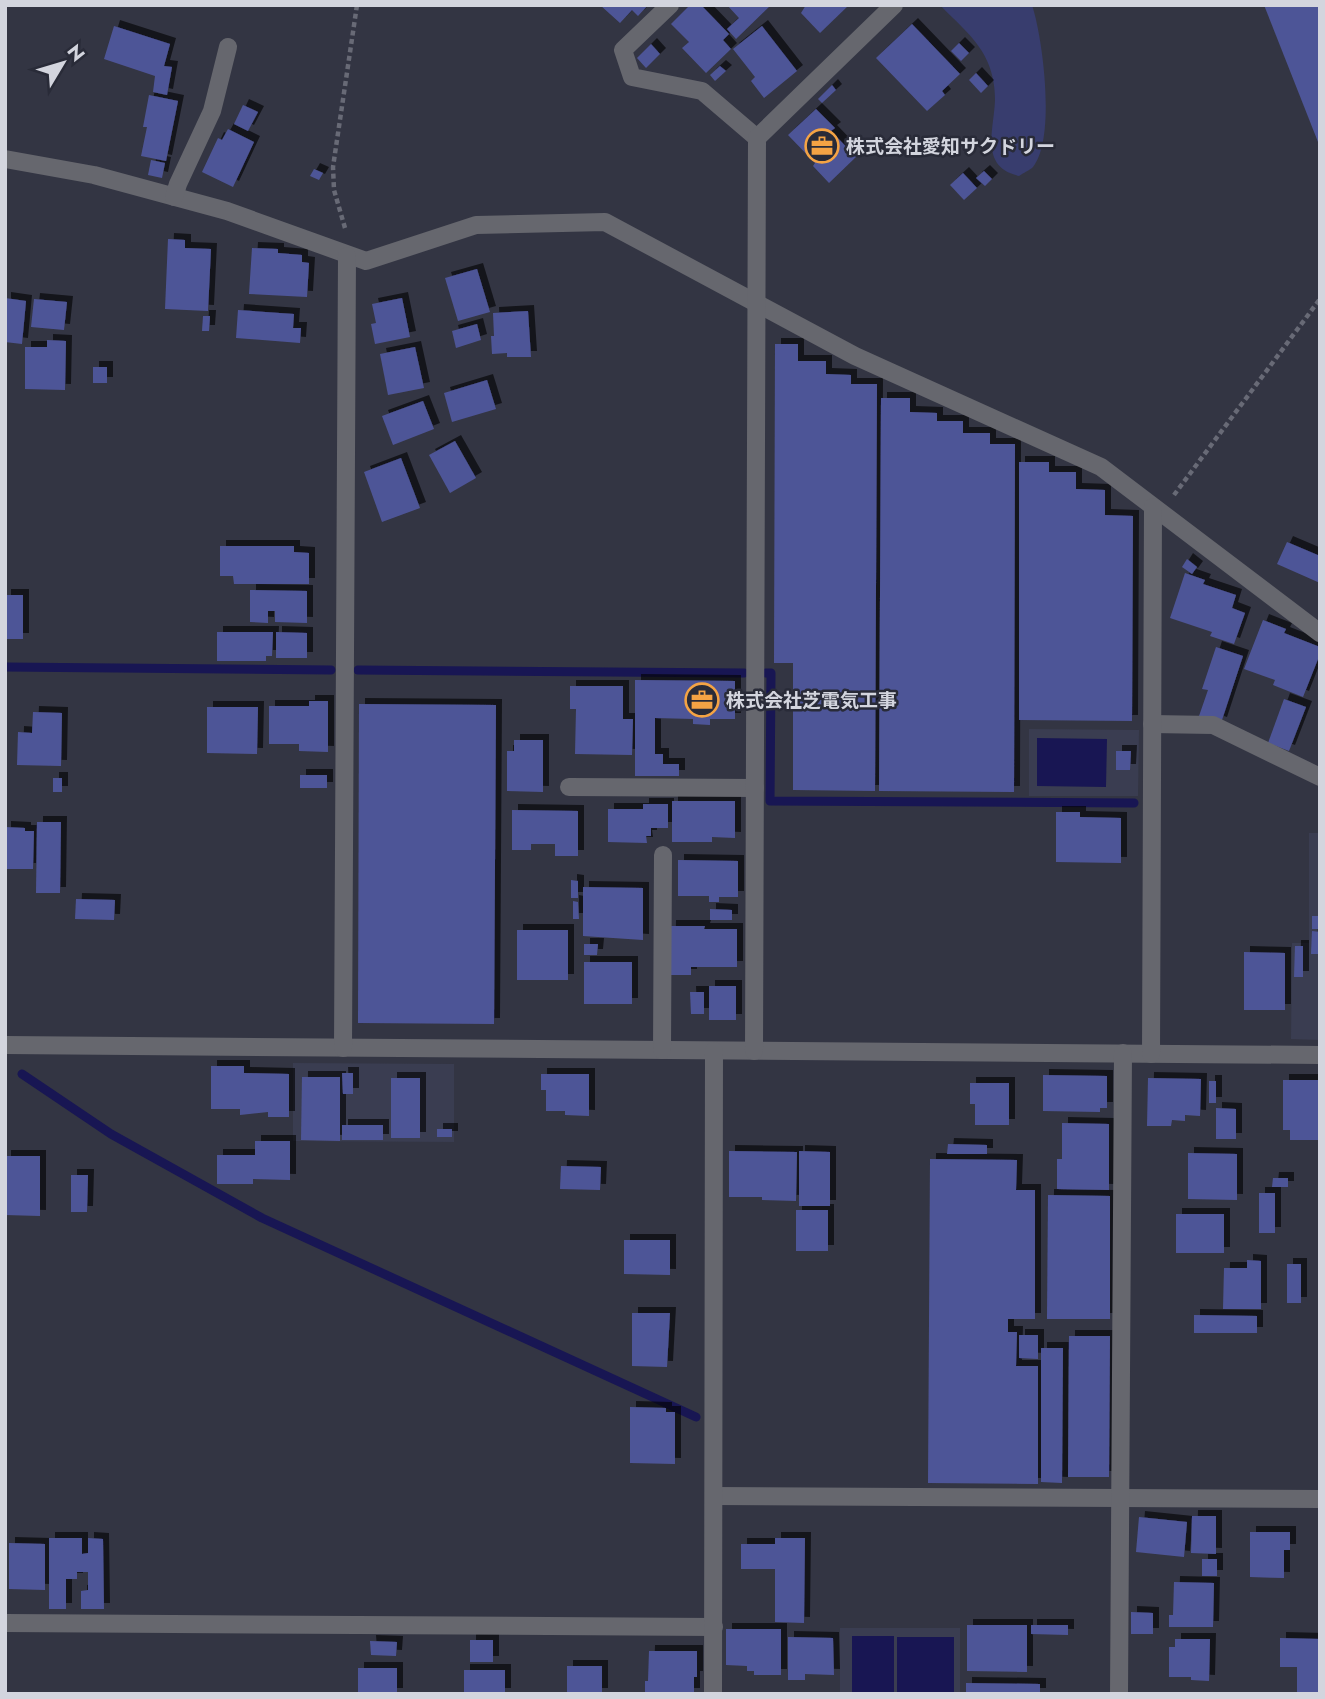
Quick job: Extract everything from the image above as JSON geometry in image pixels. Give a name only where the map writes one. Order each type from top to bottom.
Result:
[{"type":"street","points":[[670,5],[624,50],[632,77],[702,91],[757,138]]},
{"type":"street","points":[[754,1051],[757,138],[894,5]]},
{"type":"street","points":[[174,197],[212,111],[228,47]]},
{"type":"street","points":[[5,159],[94,175],[227,211],[366,261],[476,225],[605,222],[855,356],[1101,467],[1320,633]]},
{"type":"street","points":[[343,1048],[346,256]]},
{"type":"street","points":[[1151,1054],[1152,724],[1157,510]]},
{"type":"street","points":[[1152,724],[1213,724],[1320,777]]},
{"type":"street","points":[[569,787],[755,788]]},
{"type":"street","points":[[662,1050],[663,855]]},
{"type":"street","points":[[5,1045],[1320,1055]]},
{"type":"street","points":[[713,1694],[714,1051]]},
{"type":"street","points":[[1119,1694],[1123,1053]]},
{"type":"street","points":[[714,1496],[1320,1499]]},
{"type":"street","points":[[5,1623],[714,1627]]},
{"type":"path","points":[[346,256],[347,233],[339,213],[333,167],[357,5]]},
{"type":"path","points":[[1157,510],[1320,299]]},
{"type":"shaded area","points":[[940,5],[1032,5],[1040,40],[1046,112],[1040,153],[1033,167],[1019,176],[998,165],[994,156],[992,135],[995,95],[988,63],[973,39]]},
{"type":"shaded area","points":[[1029,729],[1139,730],[1138,796],[1029,796]]},
{"type":"shaded area","points":[[1037,738],[1107,739],[1106,787],[1037,786]]},
{"type":"shaded area","points":[[1309,833],[1320,833],[1320,1040],[1291,1039],[1292,943],[1309,943]]},
{"type":"shaded area","points":[[293,1063],[454,1064],[454,1142],[293,1141]]},
{"type":"shaded area","points":[[840,1628],[960,1628],[960,1694],[840,1694]]},
{"type":"shaded area","points":[[852,1636],[894,1636],[894,1694],[852,1694]]},
{"type":"shaded area","points":[[897,1637],[954,1637],[954,1694],[897,1694]]},
{"type":"building","points":[[600,5],[648,5],[638,16],[632,10],[620,23]]},
{"type":"building","points":[[690,5],[701,5],[729,34],[723,40],[731,49],[706,73],[682,48],[689,42],[671,24]]},
{"type":"building","points":[[727,5],[771,5],[736,39],[727,29],[739,18]]},
{"type":"building","points":[[806,5],[849,5],[820,33],[801,13]]},
{"type":"building","points":[[1264,5],[1320,5],[1320,147]]},
{"type":"building","points":[[912,24],[960,74],[942,91],[945,95],[927,111],[876,58]]},
{"type":"building","points":[[114,26],[170,44],[164,66],[172,67],[167,95],[153,92],[155,76],[104,59]]},
{"type":"building","points":[[762,26],[797,71],[764,98],[751,81],[755,77],[733,49]]},
{"type":"building","points":[[959,43],[969,53],[961,61],[951,51]]},
{"type":"building","points":[[651,44],[660,54],[646,68],[637,58]]},
{"type":"building","points":[[720,66],[726,71],[715,81],[710,75]]},
{"type":"building","points":[[976,73],[988,86],[981,93],[969,80]]},
{"type":"building","points":[[832,85],[836,90],[822,103],[818,99]]},
{"type":"building","points":[[149,95],[178,101],[166,161],[141,156],[147,127],[143,127]]},
{"type":"building","points":[[243,105],[258,112],[248,131],[234,124]]},
{"type":"building","points":[[816,109],[835,128],[831,131],[856,157],[829,183],[813,166],[815,163],[788,135]]},
{"type":"building","points":[[228,129],[254,142],[233,187],[202,172],[218,138],[222,140]]},
{"type":"building","points":[[151,160],[165,163],[162,178],[148,175]]},
{"type":"building","points":[[314,169],[323,173],[319,180],[310,176]]},
{"type":"building","points":[[984,171],[992,179],[985,186],[976,178]]},
{"type":"building","points":[[963,173],[977,188],[964,200],[950,185]]},
{"type":"building","points":[[168,239],[185,240],[185,248],[211,249],[208,311],[165,309]]},
{"type":"building","points":[[252,248],[278,249],[278,253],[302,255],[302,262],[309,263],[307,297],[249,294]]},
{"type":"building","points":[[477,269],[490,312],[458,321],[445,278]]},
{"type":"building","points":[[5,298],[26,301],[22,344],[5,342]]},
{"type":"building","points":[[402,298],[410,337],[375,344],[371,324],[376,323],[372,304]]},
{"type":"building","points":[[34,299],[67,302],[64,330],[31,327]]},
{"type":"building","points":[[238,310],[294,314],[293,328],[301,328],[300,343],[236,338]]},
{"type":"building","points":[[528,311],[531,357],[507,357],[507,353],[492,354],[493,313]]},
{"type":"building","points":[[203,316],[210,316],[209,331],[202,331]]},
{"type":"building","points":[[477,324],[481,340],[456,348],[452,331]]},
{"type":"building","points":[[47,340],[66,341],[65,390],[25,389],[25,347],[47,347]]},
{"type":"building","points":[[775,344],[798,344],[798,361],[826,361],[826,374],[851,375],[851,384],[877,384],[875,791],[793,790],[793,663],[774,663]]},
{"type":"building","points":[[415,347],[424,388],[388,395],[380,354]]},
{"type":"building","points":[[93,367],[107,367],[107,383],[93,383]]},
{"type":"building","points":[[487,380],[496,409],[452,422],[444,393]]},
{"type":"building","points":[[881,398],[910,398],[910,412],[937,413],[937,421],[963,421],[963,433],[990,433],[990,444],[1015,444],[1014,792],[879,791]]},
{"type":"building","points":[[423,401],[434,429],[393,445],[382,416]]},
{"type":"building","points":[[455,441],[476,478],[450,493],[429,455]]},
{"type":"building","points":[[401,458],[420,508],[382,522],[364,472]]},
{"type":"building","points":[[1019,462],[1049,462],[1049,472],[1076,472],[1076,489],[1105,490],[1105,515],[1133,516],[1132,721],[1019,720]]},
{"type":"building","points":[[1287,542],[1320,556],[1320,583],[1277,564]]},
{"type":"building","points":[[220,546],[294,546],[294,552],[309,553],[309,584],[234,584],[233,576],[220,576]]},
{"type":"building","points":[[1187,559],[1197,567],[1192,574],[1182,567]]},
{"type":"building","points":[[1185,573],[1205,580],[1203,584],[1236,595],[1232,608],[1245,613],[1234,644],[1210,636],[1212,632],[1170,618]]},
{"type":"building","points":[[250,590],[307,591],[307,623],[275,622],[275,611],[268,611],[268,623],[250,622]]},
{"type":"building","points":[[5,595],[23,595],[23,639],[5,639]]},
{"type":"building","points":[[1263,620],[1286,629],[1284,633],[1320,647],[1320,654],[1303,697],[1273,685],[1275,680],[1244,669]]},
{"type":"building","points":[[217,632],[273,632],[272,656],[266,656],[266,661],[217,661]]},
{"type":"building","points":[[276,632],[307,633],[307,658],[276,658]]},
{"type":"building","points":[[1216,647],[1243,656],[1221,723],[1199,716],[1208,690],[1202,689]]},
{"type":"building","points":[[635,680],[735,681],[735,719],[710,719],[710,725],[693,724],[693,719],[655,718],[655,754],[663,754],[663,764],[679,764],[679,776],[635,776]]},
{"type":"building","points":[[570,686],[623,686],[623,719],[633,719],[632,755],[575,754],[576,709],[570,709]]},
{"type":"building","points":[[1284,699],[1306,707],[1289,751],[1268,743]]},
{"type":"building","points":[[309,701],[328,701],[328,752],[299,751],[299,744],[269,744],[269,706],[309,706]]},
{"type":"building","points":[[359,704],[496,705],[494,1024],[358,1023]]},
{"type":"building","points":[[207,707],[258,707],[257,754],[207,753]]},
{"type":"building","points":[[33,712],[62,713],[61,766],[17,765],[18,732],[32,733]]},
{"type":"building","points":[[514,740],[543,740],[543,792],[507,791],[507,751],[514,751]]},
{"type":"building","points":[[1116,751],[1131,751],[1130,770],[1116,770]]},
{"type":"building","points":[[300,775],[327,775],[327,788],[300,788]]},
{"type":"building","points":[[53,778],[62,778],[62,792],[53,792]]},
{"type":"building","points":[[672,801],[735,801],[735,838],[712,837],[712,842],[672,842]]},
{"type":"building","points":[[643,804],[668,804],[668,828],[651,828],[651,836],[646,836],[647,843],[608,842],[608,809],[643,809]]},
{"type":"building","points":[[512,810],[578,811],[578,856],[555,856],[555,844],[531,844],[531,850],[512,850]]},
{"type":"building","points":[[1056,812],[1080,812],[1080,817],[1121,818],[1121,863],[1056,862]]},
{"type":"building","points":[[37,822],[61,822],[60,893],[36,893]]},
{"type":"building","points":[[5,827],[34,831],[33,869],[5,869]]},
{"type":"building","points":[[678,860],[738,861],[738,897],[719,897],[719,902],[709,902],[709,896],[678,896]]},
{"type":"building","points":[[571,880],[578,881],[578,898],[571,898]]},
{"type":"building","points":[[583,887],[643,888],[643,940],[583,936]]},
{"type":"building","points":[[76,899],[115,900],[114,920],[75,919]]},
{"type":"building","points":[[573,901],[578,902],[579,919],[573,919]]},
{"type":"building","points":[[710,909],[732,910],[732,920],[710,920]]},
{"type":"building","points":[[1312,916],[1318,916],[1318,929],[1312,929]]},
{"type":"building","points":[[670,926],[737,929],[737,967],[691,967],[691,975],[669,975]]},
{"type":"building","points":[[517,930],[568,930],[568,980],[517,980]]},
{"type":"building","points":[[1312,931],[1320,932],[1320,954],[1311,954]]},
{"type":"building","points":[[584,944],[598,944],[597,955],[584,955]]},
{"type":"building","points":[[1295,946],[1303,946],[1303,977],[1294,977]]},
{"type":"building","points":[[1244,952],[1285,953],[1285,1010],[1244,1010]]},
{"type":"building","points":[[584,962],[632,962],[632,1004],[584,1004]]},
{"type":"building","points":[[709,986],[736,986],[736,1020],[709,1020]]},
{"type":"building","points":[[690,992],[704,992],[704,1014],[691,1014]]},
{"type":"building","points":[[211,1066],[244,1066],[244,1073],[289,1074],[289,1117],[268,1117],[268,1112],[240,1115],[240,1109],[211,1109]]},
{"type":"building","points":[[342,1073],[353,1073],[353,1094],[343,1094]]},
{"type":"building","points":[[541,1074],[589,1074],[589,1116],[565,1115],[565,1111],[546,1111],[546,1090],[541,1090]]},
{"type":"building","points":[[1043,1075],[1107,1076],[1107,1108],[1100,1108],[1100,1112],[1043,1111]]},
{"type":"building","points":[[302,1077],[340,1077],[340,1141],[301,1140]]},
{"type":"building","points":[[391,1078],[420,1078],[420,1138],[391,1138]]},
{"type":"building","points":[[1148,1078],[1201,1079],[1200,1116],[1185,1115],[1185,1121],[1172,1120],[1171,1126],[1147,1126]]},
{"type":"building","points":[[1283,1080],[1320,1080],[1320,1140],[1290,1140],[1290,1130],[1283,1130]]},
{"type":"building","points":[[1209,1081],[1216,1081],[1216,1103],[1209,1103]]},
{"type":"building","points":[[970,1083],[1009,1083],[1009,1125],[975,1125],[975,1104],[970,1104]]},
{"type":"building","points":[[1216,1108],[1236,1109],[1236,1139],[1216,1139]]},
{"type":"building","points":[[1062,1123],[1109,1124],[1109,1190],[1057,1189],[1057,1159],[1062,1159]]},
{"type":"building","points":[[342,1125],[383,1125],[383,1140],[342,1140]]},
{"type":"building","points":[[437,1129],[452,1129],[452,1137],[437,1137]]},
{"type":"building","points":[[255,1141],[290,1141],[290,1180],[253,1179],[253,1184],[217,1184],[217,1155],[255,1155]]},
{"type":"building","points":[[948,1144],[987,1145],[987,1154],[947,1154]]},
{"type":"building","points":[[729,1151],[797,1152],[796,1201],[729,1197]]},
{"type":"building","points":[[799,1151],[830,1152],[830,1206],[799,1206]]},
{"type":"building","points":[[1188,1153],[1237,1154],[1237,1200],[1188,1199]]},
{"type":"building","points":[[5,1156],[40,1156],[40,1216],[5,1215]]},
{"type":"building","points":[[930,1159],[1017,1160],[1016,1190],[1035,1190],[1035,1319],[1008,1319],[1008,1332],[1017,1332],[1016,1366],[1038,1366],[1038,1484],[928,1483]]},
{"type":"building","points":[[561,1166],[601,1167],[600,1190],[560,1189]]},
{"type":"building","points":[[71,1175],[88,1175],[87,1212],[71,1212]]},
{"type":"building","points":[[1273,1178],[1288,1178],[1288,1187],[1272,1187]]},
{"type":"building","points":[[1259,1193],[1275,1193],[1275,1233],[1259,1233]]},
{"type":"building","points":[[1048,1195],[1110,1196],[1110,1319],[1047,1319]]},
{"type":"building","points":[[796,1210],[828,1210],[828,1251],[796,1251]]},
{"type":"building","points":[[1176,1214],[1224,1214],[1224,1253],[1176,1253]]},
{"type":"building","points":[[624,1240],[670,1240],[670,1275],[624,1274]]},
{"type":"building","points":[[1247,1260],[1261,1261],[1261,1309],[1223,1309],[1224,1268],[1247,1268]]},
{"type":"building","points":[[1287,1264],[1301,1264],[1301,1303],[1287,1303]]},
{"type":"building","points":[[632,1313],[670,1313],[667,1367],[632,1366]]},
{"type":"building","points":[[1194,1315],[1257,1316],[1257,1333],[1194,1333]]},
{"type":"building","points":[[1019,1335],[1038,1335],[1038,1359],[1019,1358]]},
{"type":"building","points":[[1069,1336],[1110,1336],[1109,1477],[1068,1477]]},
{"type":"building","points":[[1041,1348],[1063,1348],[1062,1483],[1041,1482]]},
{"type":"building","points":[[630,1407],[666,1408],[666,1412],[675,1412],[675,1464],[630,1463]]},
{"type":"building","points":[[1192,1516],[1216,1516],[1216,1554],[1191,1553]]},
{"type":"building","points":[[1139,1517],[1187,1522],[1184,1557],[1136,1552]]},
{"type":"building","points":[[1250,1532],[1290,1532],[1290,1550],[1284,1550],[1284,1578],[1250,1577]]},
{"type":"building","points":[[49,1538],[82,1538],[82,1554],[88,1553],[88,1538],[103,1539],[104,1609],[81,1609],[81,1591],[88,1590],[88,1572],[77,1572],[77,1579],[66,1579],[66,1609],[49,1609]]},
{"type":"building","points":[[775,1538],[805,1538],[804,1623],[775,1622],[775,1569],[741,1569],[741,1544],[775,1544]]},
{"type":"building","points":[[9,1543],[45,1544],[45,1590],[9,1589]]},
{"type":"building","points":[[1202,1559],[1217,1559],[1217,1576],[1202,1576]]},
{"type":"building","points":[[1174,1582],[1214,1583],[1213,1627],[1169,1627],[1169,1615],[1173,1615]]},
{"type":"building","points":[[1131,1612],[1153,1613],[1153,1634],[1131,1634]]},
{"type":"building","points":[[967,1625],[1027,1625],[1027,1672],[967,1671]]},
{"type":"building","points":[[1031,1625],[1068,1625],[1068,1635],[1031,1634]]},
{"type":"building","points":[[726,1629],[781,1629],[781,1675],[754,1675],[754,1671],[747,1671],[747,1666],[726,1665]]},
{"type":"building","points":[[788,1637],[833,1638],[834,1675],[805,1674],[805,1680],[788,1680]]},
{"type":"building","points":[[1280,1638],[1320,1639],[1320,1694],[1297,1694],[1297,1667],[1280,1667]]},
{"type":"building","points":[[1175,1639],[1210,1639],[1209,1681],[1191,1680],[1191,1677],[1169,1677],[1169,1647],[1175,1647]]},
{"type":"building","points":[[470,1640],[493,1640],[493,1662],[470,1662]]},
{"type":"building","points":[[370,1641],[397,1642],[396,1656],[371,1655]]},
{"type":"building","points":[[649,1651],[697,1651],[694,1694],[645,1694]]},
{"type":"building","points":[[567,1666],[602,1666],[602,1694],[567,1694]]},
{"type":"building","points":[[358,1668],[397,1668],[397,1694],[358,1694]]},
{"type":"building","points":[[464,1670],[505,1670],[505,1694],[464,1694]]},
{"type":"building","points":[[966,1683],[1040,1684],[1040,1694],[966,1694]]},
{"type":"waterway","points":[[5,667],[331,670]]},
{"type":"waterway","points":[[358,670],[744,673]]},
{"type":"waterway","points":[[766,673],[771,673],[770,801],[1134,803]]},
{"type":"waterway","points":[[22,1074],[111,1134],[262,1218],[696,1417]]},
{"type":"place","name":"株式会社愛知サクドリー","points":[[822,146]]},
{"type":"place","name":"株式会社芝電気工事","points":[[702,700]]}]
